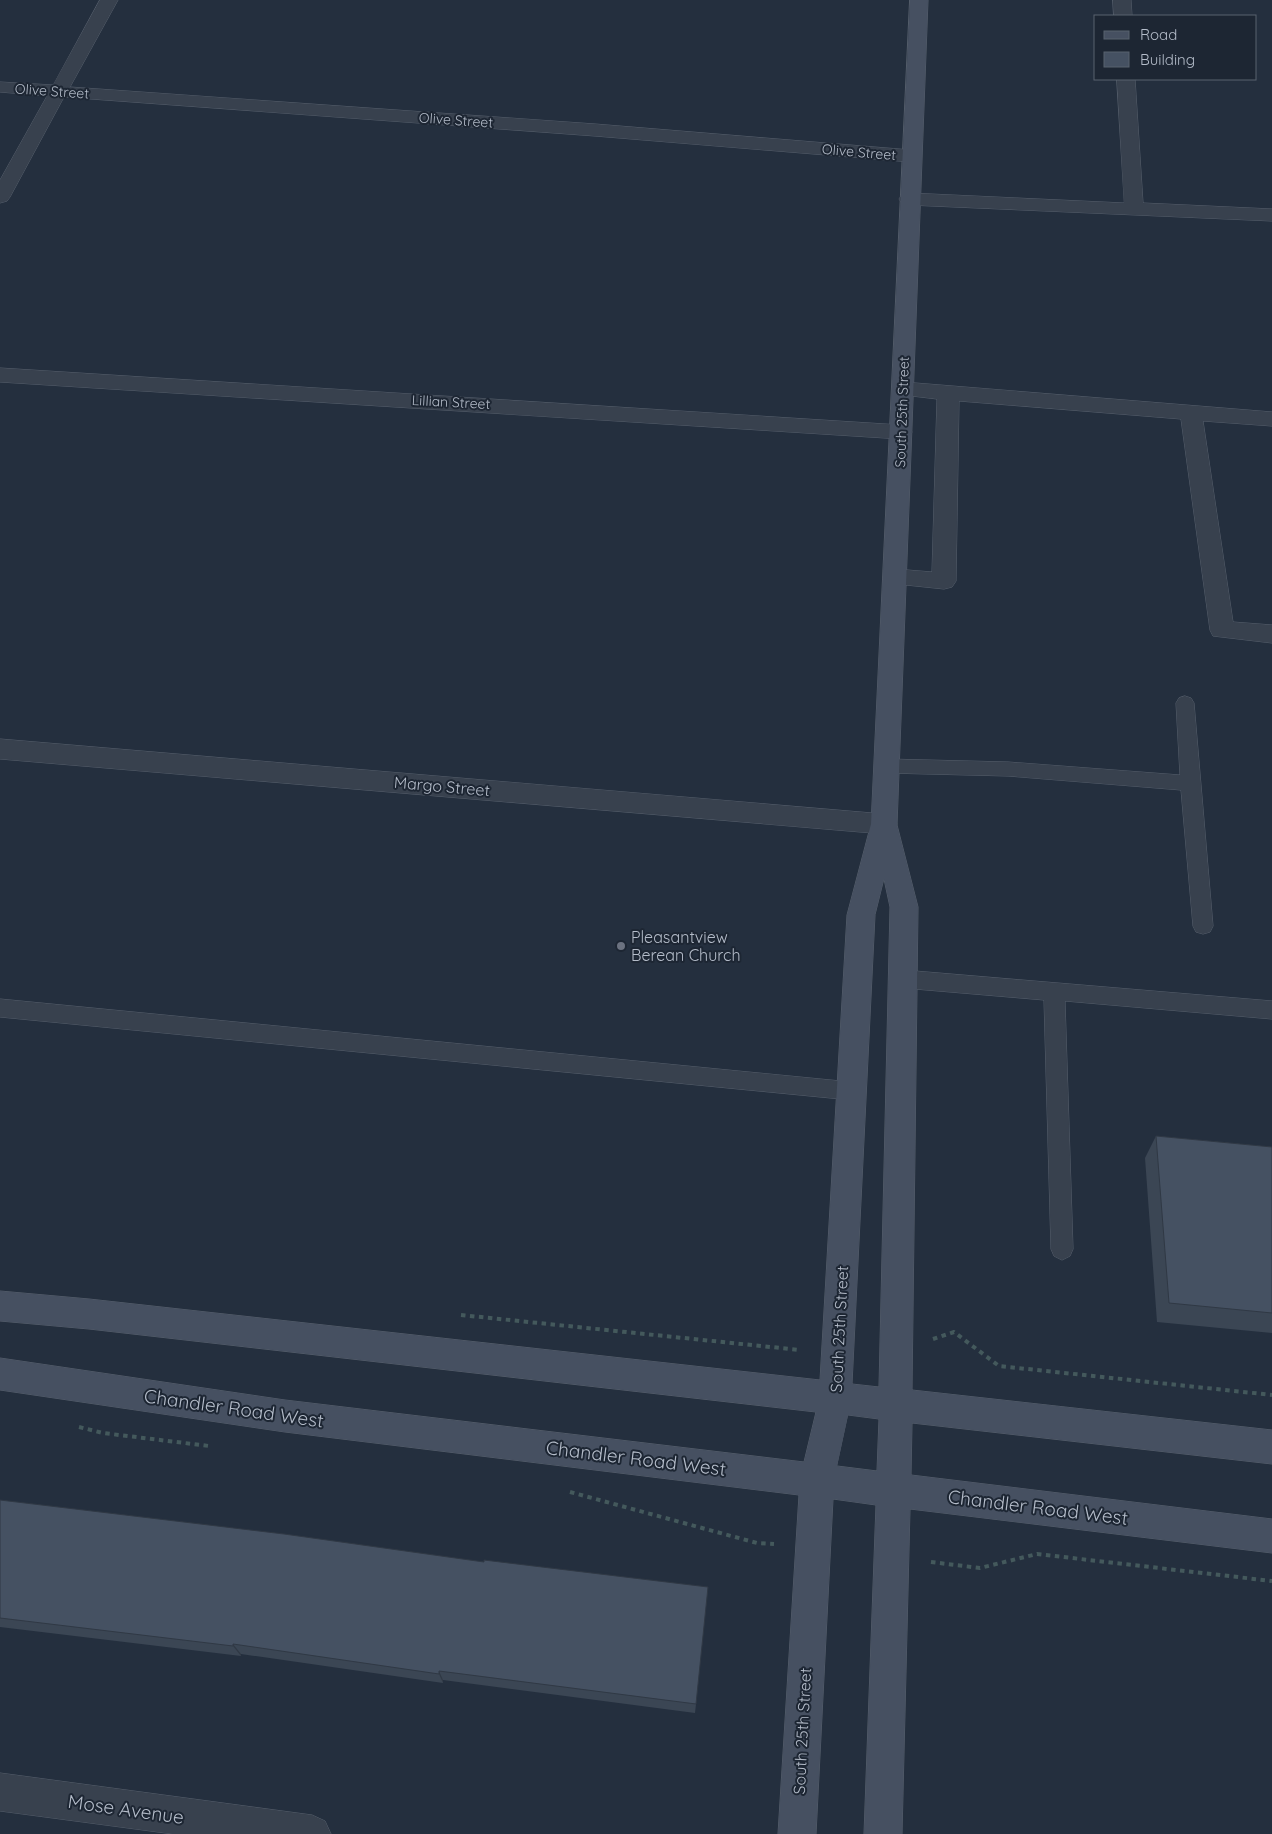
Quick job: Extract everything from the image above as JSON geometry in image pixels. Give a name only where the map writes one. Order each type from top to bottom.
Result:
[{"type":"street","points":[[0,197],[109,0]]},
{"type":"street","name":"South 25th Street","points":[[797,1834],[817,1480],[835,1399],[861,915],[884,824],[903,389],[909,200],[919,0]]},
{"type":"street","points":[[1122,0],[1122,15]]},
{"type":"street","points":[[1126,80],[1134,210]]},
{"type":"street","name":"Olive Street","points":[[0,87],[595,130],[911,156]]},
{"type":"street","points":[[909,200],[1272,215]]},
{"type":"street","name":"Lillian Street","points":[[0,375],[901,432]]},
{"type":"street","points":[[903,389],[1272,419]]},
{"type":"street","points":[[895,577],[944,581],[948,392]]},
{"type":"street","points":[[1191,413],[1222,630],[1272,634]]},
{"type":"street","name":"Margo Street","points":[[0,748],[884,824]]},
{"type":"street","name":"South 25th Street","points":[[883,1834],[896,1406],[904,907],[884,824]]},
{"type":"street","points":[[0,1306],[89,1314],[896,1406],[1272,1446]]},
{"type":"street","name":"Chandler Road West","points":[[0,1374],[285,1416],[1272,1536]]},
{"type":"street","name":"Mose Avenue","points":[[0,1792],[312,1834]]},
{"type":"lane","points":[[1185,703],[1203,926]]},
{"type":"lane","points":[[887,766],[1008,769],[1190,783]]},
{"type":"lane","points":[[903,979],[1272,1010]]},
{"type":"lane","points":[[1054,992],[1062,1249]]},
{"type":"lane","points":[[0,1008],[851,1091]]},
{"type":"path","points":[[457,1315],[838,1354]]},
{"type":"path","points":[[897,1354],[954,1332],[1000,1366],[1272,1395]]},
{"type":"path","points":[[74,1425],[103,1433],[212,1446]]},
{"type":"path","points":[[568,1491],[757,1543],[812,1546]]},
{"type":"path","points":[[892,1556],[980,1568],[1037,1554],[1272,1581]]},
{"type":"building","points":[[1156,1136],[1272,1147],[1272,1313],[1169,1303]]},
{"type":"building","points":[[0,1500],[284,1534],[484,1562],[484,1560],[708,1587],[696,1704],[439,1671],[439,1674],[233,1644],[233,1646],[0,1618]]},
{"type":"place","name":"Pleasantview Berean Church","points":[[621,946]]}]
